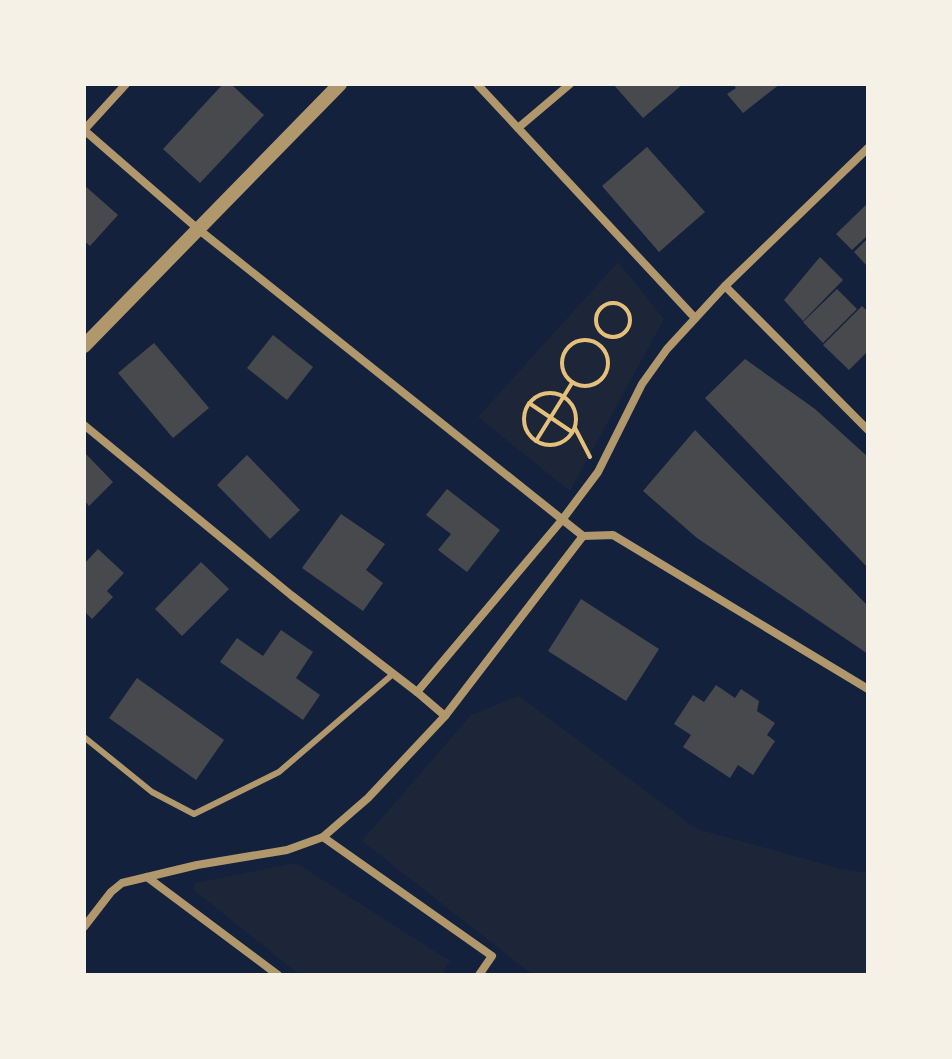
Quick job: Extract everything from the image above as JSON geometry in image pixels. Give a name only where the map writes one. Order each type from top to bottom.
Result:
[{"type":"street","points":[[126,84],[84,130],[198,229],[583,536],[613,535],[868,689]]},
{"type":"street","points":[[84,346],[340,84]]},
{"type":"street","points":[[477,84],[695,318]]},
{"type":"street","points":[[518,128],[570,84]]},
{"type":"street","points":[[417,692],[562,520],[598,472],[642,384],[667,349],[725,286],[867,150]]},
{"type":"street","points":[[725,286],[868,430]]},
{"type":"street","points":[[84,425],[291,595],[445,716]]},
{"type":"street","points":[[84,927],[111,892],[122,883],[197,865],[287,850],[323,837],[368,798],[445,716],[583,536]]},
{"type":"street","points":[[323,837],[492,956],[479,975]]},
{"type":"street","points":[[147,877],[278,975]]},
{"type":"lane","points":[[84,737],[152,792],[194,814],[279,772],[393,674]]},
{"type":"path","points":[[610,303],[626,309],[630,319],[624,333],[613,337],[603,334],[596,319],[601,309],[610,303]]},
{"type":"path","points":[[597,343],[603,334]]},
{"type":"path","points":[[578,340],[597,343],[608,359],[606,373],[595,384],[579,386],[572,383],[562,371],[561,363],[566,349],[578,340]]},
{"type":"path","points":[[536,441],[572,383]]},
{"type":"path","points":[[574,430],[565,441],[556,445],[536,441],[527,432],[524,423],[529,403],[539,395],[548,393],[564,397],[575,410],[574,430],[598,472]]},
{"type":"path","points":[[529,403],[574,430]]},
{"type":"shaded area","points":[[618,262],[664,319],[570,491],[478,417]]},
{"type":"shaded area","points":[[519,696],[697,829],[838,868],[868,873],[868,975],[533,975],[362,841],[471,715]]},
{"type":"shaded area","points":[[296,863],[450,961],[441,975],[300,975],[194,890],[195,883]]},
{"type":"building","points":[[223,84],[231,84],[264,115],[200,183],[163,149]]},
{"type":"building","points":[[613,84],[683,84],[643,118]]},
{"type":"building","points":[[733,84],[780,84],[743,113],[727,94],[736,88]]},
{"type":"building","points":[[647,147],[705,212],[659,252],[602,186]]},
{"type":"building","points":[[84,185],[118,215],[90,246],[84,241]]},
{"type":"building","points":[[868,203],[868,235],[852,250],[836,234]]},
{"type":"building","points":[[868,238],[868,267],[854,252]]},
{"type":"building","points":[[820,257],[843,280],[803,321],[784,300]]},
{"type":"building","points":[[837,289],[857,309],[823,343],[803,322]]},
{"type":"building","points":[[862,306],[868,312],[868,351],[849,370],[823,345]]},
{"type":"building","points":[[273,335],[313,367],[287,400],[247,368]]},
{"type":"building","points":[[154,343],[209,408],[173,438],[118,373]]},
{"type":"building","points":[[745,359],[815,409],[868,457],[868,568],[705,398]]},
{"type":"building","points":[[695,430],[868,606],[868,654],[697,538],[643,491]]},
{"type":"building","points":[[84,452],[113,482],[89,506],[84,500]]},
{"type":"building","points":[[247,455],[300,510],[270,539],[217,485]]},
{"type":"building","points":[[447,489],[500,530],[467,572],[438,550],[451,534],[426,515]]},
{"type":"building","points":[[341,514],[385,544],[366,570],[383,583],[363,611],[302,568]]},
{"type":"building","points":[[98,549],[124,573],[107,591],[113,597],[92,619],[84,611],[84,564]]},
{"type":"building","points":[[201,562],[229,589],[182,636],[155,609]]},
{"type":"building","points":[[581,599],[659,649],[626,701],[548,651]]},
{"type":"building","points":[[281,630],[313,652],[296,678],[320,695],[303,720],[220,662],[237,638],[263,656]]},
{"type":"building","points":[[137,678],[224,740],[196,780],[109,718]]},
{"type":"building","points":[[716,685],[735,698],[741,689],[759,701],[757,711],[775,723],[767,735],[775,741],[753,775],[738,765],[730,778],[683,747],[691,735],[674,724],[693,695],[704,702]]}]
